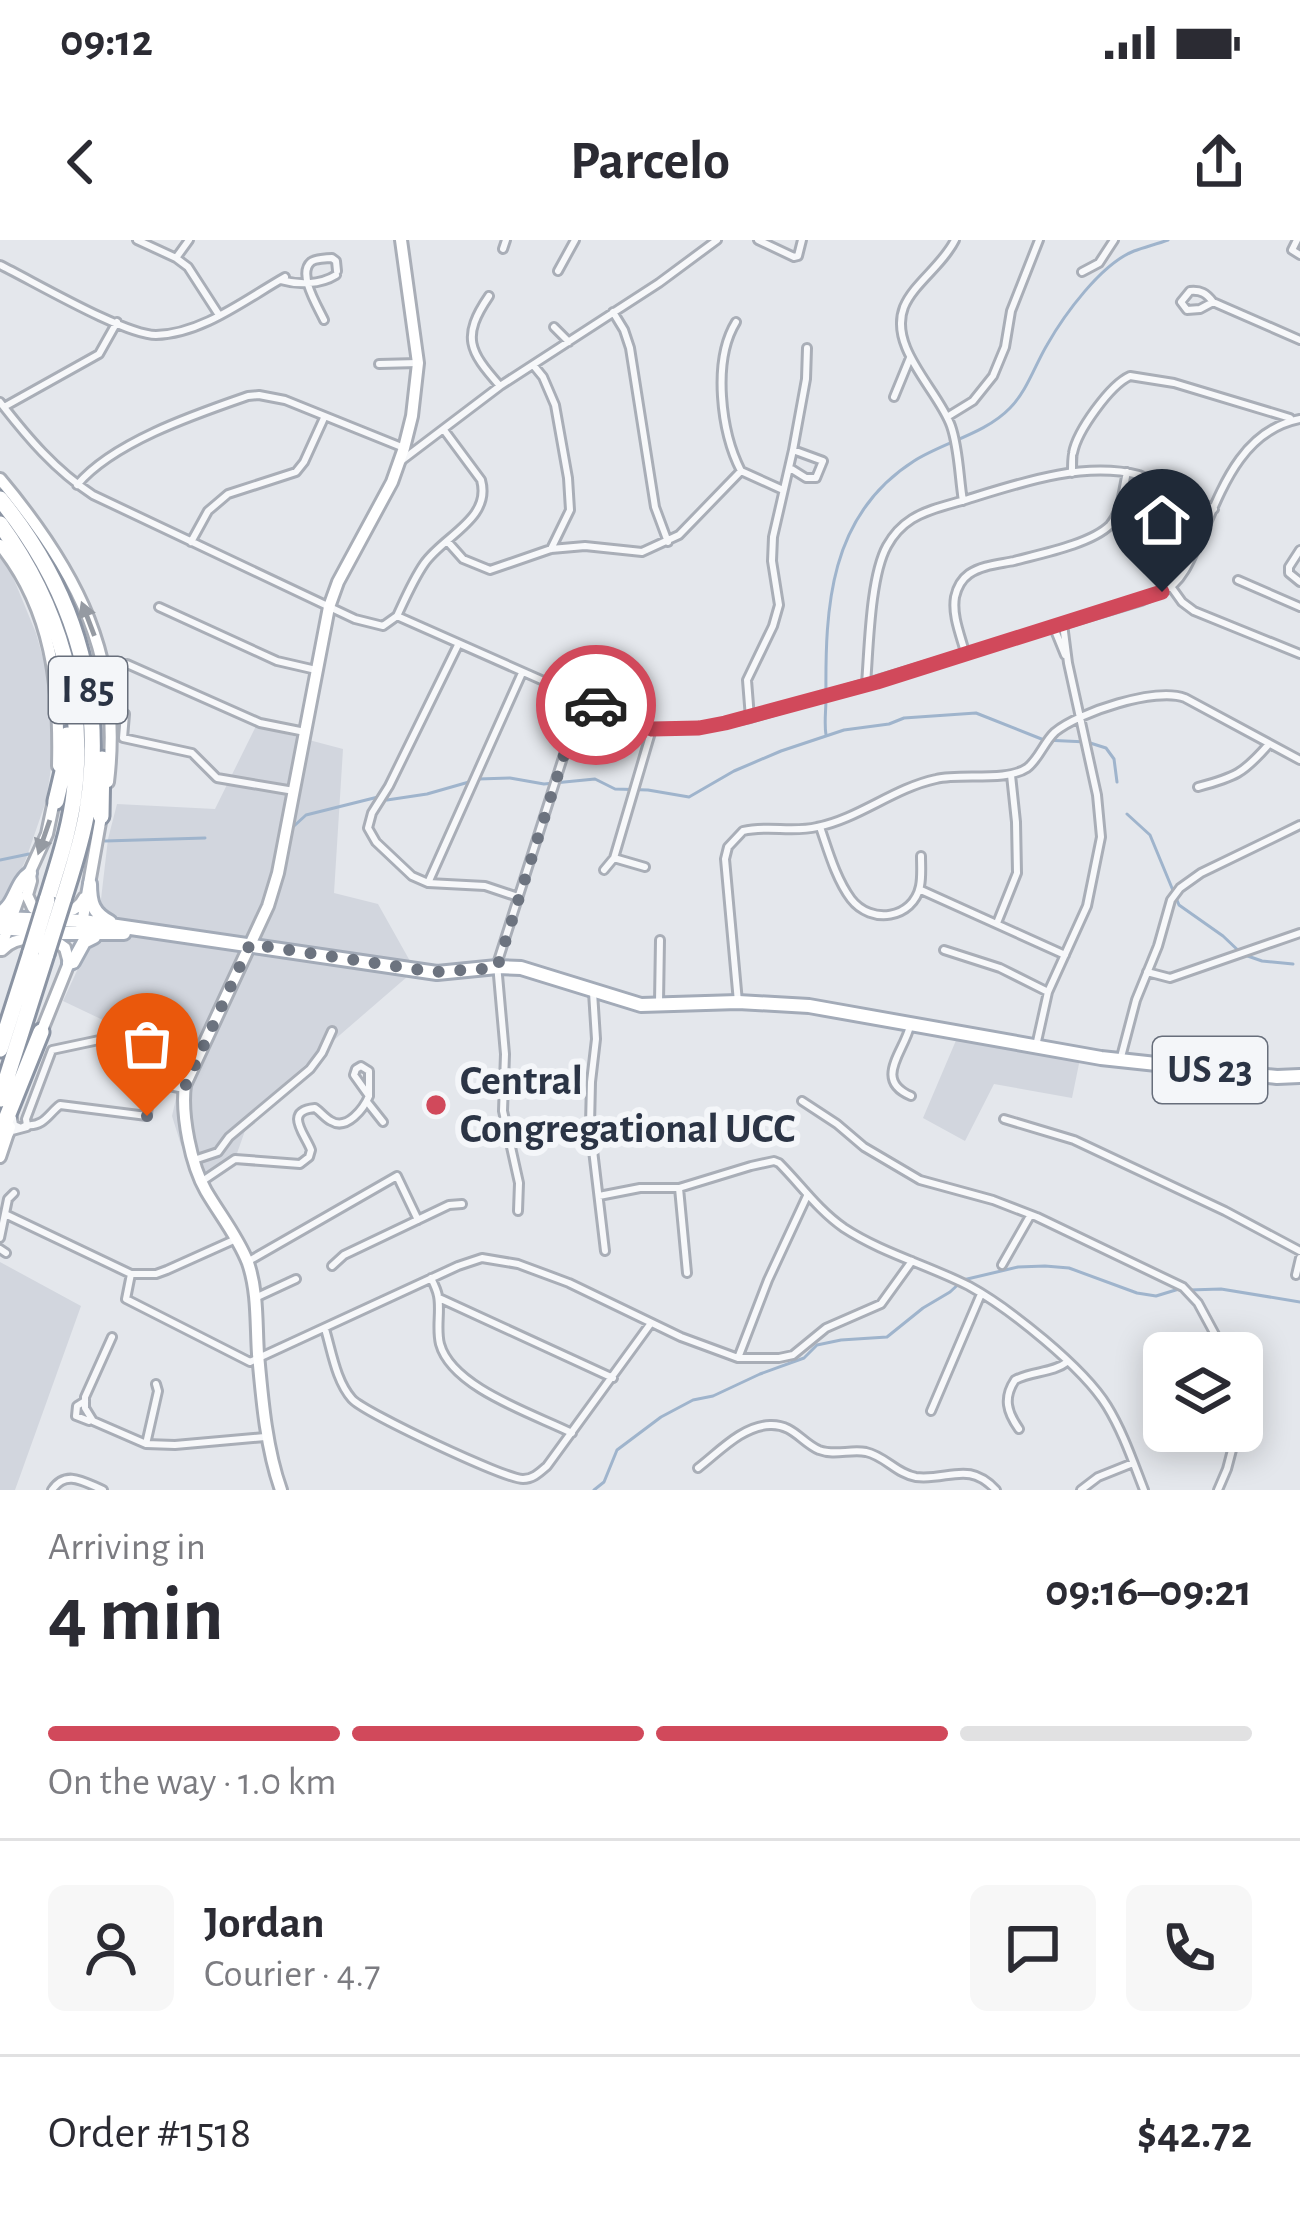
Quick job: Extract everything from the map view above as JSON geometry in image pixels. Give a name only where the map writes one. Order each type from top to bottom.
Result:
[{"type":"highway","name":"I 85","points":[[0,499],[47,566],[69,611],[81,647],[92,762],[88,809],[55,900],[0,1100]]},
{"type":"highway","name":"I 85","points":[[0,524],[41,591],[69,672],[76,742],[74,800],[55,900]]},
{"type":"highway","points":[[81,647],[88,658],[97,704],[101,816]]},
{"type":"highway","points":[[56,801],[67,747],[69,672]]},
{"type":"highway","name":"I 85","points":[[0,1049],[39,953]]},
{"type":"highway","points":[[14,1128],[41,1032]]},
{"type":"main road","points":[[281,1490],[269,1436],[248,1262],[203,1185],[194,1160],[184,1109],[185,1086],[268,906],[329,607],[404,448],[418,363],[400,240]]},
{"type":"main road","points":[[0,478],[44,532],[79,594],[106,681],[111,741],[81,927],[41,1032]]},
{"type":"main road","points":[[0,545],[28,589],[44,626],[59,709],[56,801],[30,872],[3,921],[0,951]]},
{"type":"main road","points":[[30,872],[27,900],[36,910],[76,910],[90,884]]},
{"type":"main road","points":[[90,884],[93,908],[116,926]]},
{"type":"main road","name":"US 23","points":[[3,921],[116,926],[434,972],[528,969],[632,1003],[819,1007],[1120,1060],[1300,1076]]},
{"type":"main road","name":"US 23","points":[[81,927],[101,934],[139,931]]},
{"type":"main road","points":[[69,963],[84,942],[101,934]]},
{"type":"main road","points":[[0,951],[15,939],[53,940],[65,948],[69,963]]},
{"type":"main road","points":[[0,1156],[14,1128]]},
{"type":"street","points":[[136,240],[188,267],[219,315]]},
{"type":"street","points":[[176,259],[189,240]]},
{"type":"street","points":[[558,271],[574,240]]},
{"type":"street","points":[[400,463],[500,386],[717,240]]},
{"type":"street","points":[[758,240],[794,257],[802,240]]},
{"type":"street","points":[[955,240],[905,304],[902,324],[910,358],[947,417],[963,501]]},
{"type":"street","points":[[947,417],[973,401],[994,376],[1011,311],[1039,240]]},
{"type":"street","points":[[1082,272],[1101,260],[1114,240]]},
{"type":"street","points":[[1297,240],[1292,250],[1300,255]]},
{"type":"street","points":[[0,265],[137,332],[161,335],[219,315],[283,278],[298,284],[307,281],[323,281],[336,273],[332,258],[308,265],[307,281],[324,320]]},
{"type":"street","points":[[1213,302],[1187,310],[1181,302],[1190,291],[1198,290],[1213,302],[1300,340]]},
{"type":"street","points":[[489,296],[473,322],[471,341],[477,358],[500,386]]},
{"type":"street","points":[[613,312],[630,348],[655,507],[668,542]]},
{"type":"street","points":[[117,322],[99,354],[2,405],[34,446],[93,495],[375,626],[397,616],[424,565],[481,506],[484,487],[444,430]]},
{"type":"street","points":[[736,322],[729,332],[722,386],[727,440],[741,471],[783,490]]},
{"type":"street","points":[[554,327],[569,342]]},
{"type":"street","points":[[750,718],[747,680],[779,605],[773,537],[806,379],[807,348]]},
{"type":"street","points":[[894,397],[910,358]]},
{"type":"street","points":[[379,364],[418,363]]},
{"type":"street","points":[[533,365],[555,405],[568,478],[570,510],[551,549]]},
{"type":"street","points":[[1072,473],[1072,454],[1082,433],[1113,387],[1127,377],[1174,383],[1297,419]]},
{"type":"street","points":[[77,485],[89,470],[153,434],[248,396],[285,400],[404,448]]},
{"type":"street","points":[[191,542],[208,511],[228,494],[296,472],[324,417]]},
{"type":"street","points":[[397,616],[652,729],[699,728],[750,718],[1141,601],[1171,587],[1188,565],[1228,475],[1243,454],[1297,419]]},
{"type":"street","points":[[790,467],[806,478],[817,478],[823,461],[793,449]]},
{"type":"street","points":[[447,541],[463,559],[490,570],[551,549],[642,552],[668,542],[691,524],[741,471]]},
{"type":"street","points":[[866,685],[878,573],[890,541],[916,516],[1023,482],[1072,473],[1127,472],[1214,508]]},
{"type":"street","points":[[966,653],[955,598],[967,574],[1081,541],[1105,529],[1116,515],[1127,472]]},
{"type":"street","points":[[1300,550],[1289,573],[1300,582]]},
{"type":"street","points":[[1238,580],[1300,607]]},
{"type":"street","points":[[1171,587],[1194,611],[1300,654]]},
{"type":"street","points":[[159,607],[277,661],[316,670]]},
{"type":"street","points":[[1036,1046],[1048,992],[1087,906],[1101,837],[1097,795],[1058,625]]},
{"type":"street","points":[[458,645],[369,820],[370,836],[412,876],[428,883],[485,886],[518,897]]},
{"type":"street","points":[[127,664],[260,723],[305,732]]},
{"type":"street","points":[[428,883],[522,673]]},
{"type":"street","points":[[738,1002],[725,872],[728,847],[743,830],[820,827],[935,779],[1011,773],[1031,764],[1061,727],[1151,694],[1176,694],[1300,760]]},
{"type":"street","points":[[518,1211],[519,1183],[503,1111],[505,1054],[497,968],[582,698]]},
{"type":"street","points":[[125,714],[123,737],[192,753],[217,778],[295,791]]},
{"type":"street","points":[[604,870],[614,858],[652,729]]},
{"type":"street","points":[[1198,788],[1237,776],[1270,743]]},
{"type":"street","points":[[997,923],[1017,873],[1011,773]]},
{"type":"street","points":[[1120,1060],[1171,900],[1186,881],[1300,825]]},
{"type":"street","points":[[820,827],[845,890],[859,908],[877,915],[896,914],[908,906],[920,889],[921,856]]},
{"type":"street","points":[[614,858],[645,867]]},
{"type":"street","points":[[920,889],[1065,955]]},
{"type":"street","points":[[1148,972],[1170,978],[1300,933]]},
{"type":"street","points":[[658,1006],[660,940]]},
{"type":"street","points":[[944,950],[1000,968],[1048,992]]},
{"type":"street","points":[[593,990],[596,1039],[590,1098],[605,1251]]},
{"type":"street","points":[[911,1023],[892,1075],[897,1088],[911,1096]]},
{"type":"street","points":[[194,1160],[218,1152],[229,1137],[310,1069],[332,1031]]},
{"type":"street","points":[[14,1128],[26,1119],[52,1050],[118,1036],[155,1054],[164,1082]]},
{"type":"street","points":[[164,1082],[185,1086]]},
{"type":"street","points":[[14,1128],[45,1120],[60,1105],[147,1116],[152,1094],[164,1082]]},
{"type":"street","points":[[203,1185],[240,1158],[300,1164],[311,1150],[298,1126],[301,1112],[315,1108],[340,1124],[369,1100],[382,1122]]},
{"type":"street","points":[[802,1101],[874,1154],[920,1180],[1030,1215],[1183,1287],[1214,1332]]},
{"type":"street","points":[[1004,1119],[1074,1140],[1225,1211],[1300,1255],[1296,1275]]},
{"type":"street","points":[[599,1196],[640,1188],[680,1188],[774,1161],[845,1228],[981,1294],[1089,1380],[1105,1402],[1144,1490]]},
{"type":"street","points":[[248,1262],[397,1176],[418,1220]]},
{"type":"street","points":[[680,1188],[688,1273]]},
{"type":"street","points":[[0,1238],[8,1199],[14,1193]]},
{"type":"street","points":[[738,1358],[807,1196]]},
{"type":"street","points":[[332,1266],[344,1255],[462,1204]]},
{"type":"street","points":[[5,1214],[131,1274],[156,1274],[236,1239]]},
{"type":"street","points":[[1003,1265],[1030,1215]]},
{"type":"street","points":[[131,1274],[126,1299],[250,1362],[482,1258],[518,1264],[569,1283],[681,1337],[738,1358],[788,1358],[826,1328],[881,1304],[912,1261]]},
{"type":"street","points":[[431,1277],[439,1298],[441,1346],[455,1369],[481,1389],[572,1432]]},
{"type":"street","points":[[255,1298],[296,1279]]},
{"type":"street","points":[[931,1411],[981,1294]]},
{"type":"street","points":[[439,1298],[613,1378]]},
{"type":"street","points":[[324,1328],[342,1385],[363,1408],[508,1476],[529,1479],[547,1466],[651,1322]]},
{"type":"street","points":[[112,1337],[85,1401],[93,1421],[146,1444],[269,1436]]},
{"type":"street","points":[[1019,1429],[1007,1403],[1016,1380],[1067,1361]]},
{"type":"street","points":[[146,1444],[156,1384]]},
{"type":"street","points":[[698,1468],[751,1429],[781,1425],[830,1454],[869,1452],[915,1477],[968,1474],[983,1478],[996,1490]]},
{"type":"street","points":[[1218,1490],[1231,1452]]},
{"type":"street","points":[[1081,1490],[1098,1477],[1133,1463]]},
{"type":"street","points":[[52,1490],[69,1477],[103,1490]]},
{"type":"street","points":[[529,1479],[534,1490]]},
{"type":"shaded area","points":[[0,555],[36,633],[46,669],[52,762],[46,801],[0,915]]},
{"type":"shaded area","points":[[256,726],[343,749],[334,893],[378,904],[415,970],[252,1111],[235,1159],[207,1180],[181,1145],[172,1116],[185,1059],[63,1001],[98,925],[117,804],[215,809]]},
{"type":"shaded area","points":[[960,1031],[1081,1054],[1072,1098],[994,1084],[965,1141],[923,1118]]},
{"type":"shaded area","points":[[0,1262],[81,1306],[15,1490],[0,1490]]},
{"type":"waterway","points":[[826,735],[831,597],[849,536],[864,508],[914,461],[1000,417],[1021,394],[1054,333],[1096,279],[1121,258],[1168,240]]},
{"type":"waterway","points":[[478,779],[544,784],[595,779],[615,789],[689,797],[734,771],[844,730],[904,718],[976,713],[1044,740],[1106,748],[1114,759],[1117,782]]},
{"type":"waterway","points":[[387,800],[469,782]]},
{"type":"waterway","points":[[294,826],[306,815],[378,797]]},
{"type":"waterway","points":[[1127,814],[1150,835],[1179,905],[1242,954],[1293,964]]},
{"type":"waterway","points":[[105,841],[205,838]]},
{"type":"waterway","points":[[0,860],[29,854]]},
{"type":"waterway","points":[[594,1490],[604,1482],[617,1450],[661,1417],[804,1358],[817,1345],[887,1337],[963,1280],[1045,1266],[1069,1268],[1137,1293],[1156,1296],[1179,1289]]},
{"type":"waterway","points":[[1189,1290],[1221,1289],[1300,1302]]},
{"type":"way so far","points":[[147,1116],[148,1103],[159,1084],[184,1089],[250,944],[434,972],[497,968],[582,698],[596,705]]},
{"type":"place","name":"Central Congregational UCC","points":[[436,1105]]},
{"type":"route","points":[[596,705],[652,729],[725,723],[877,682],[1162,592]]}]
